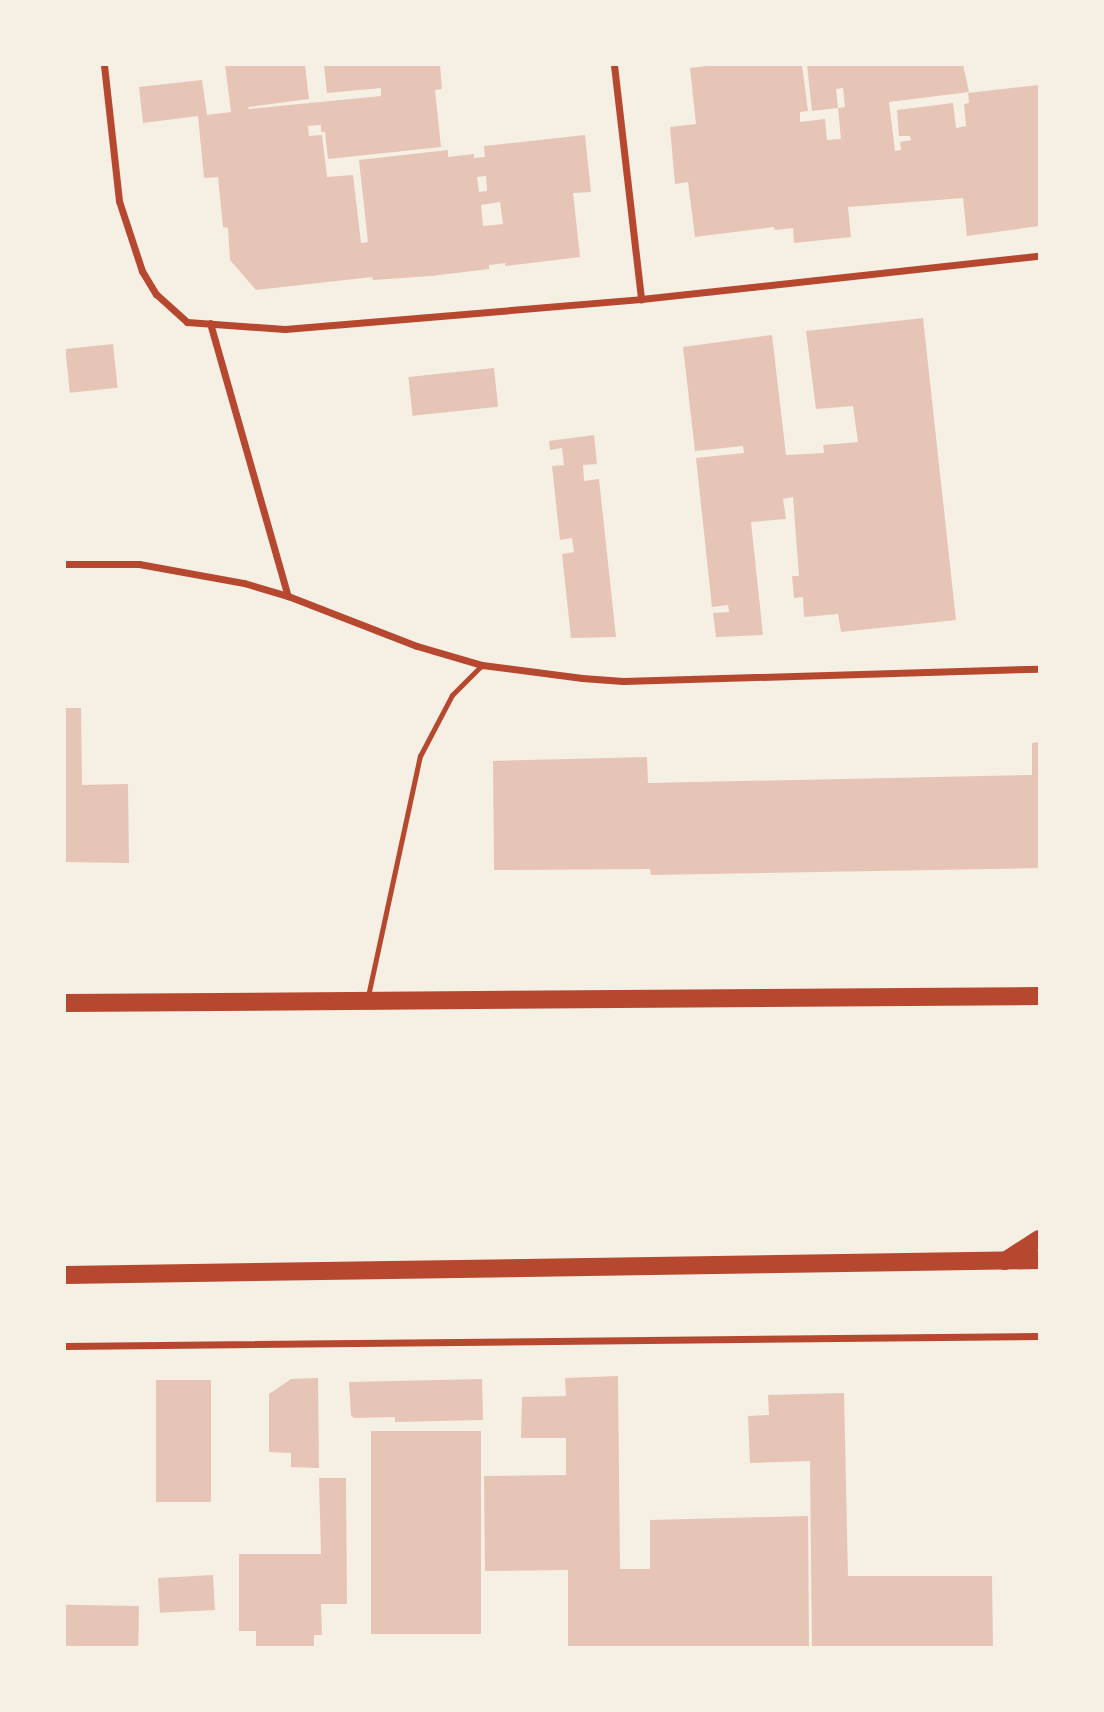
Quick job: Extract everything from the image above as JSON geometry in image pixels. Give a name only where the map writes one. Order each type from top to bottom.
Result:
[{"type":"main road","points":[[65,1003],[1039,997]]},
{"type":"main road","points":[[1005,1262],[1039,1239]]},
{"type":"main road","points":[[65,1275],[1039,1260]]},
{"type":"street","points":[[104,65],[119,201],[142,271],[156,294],[187,322],[285,329],[642,299],[1039,256]]},
{"type":"street","points":[[614,65],[642,299]]},
{"type":"street","points":[[210,323],[288,596]]},
{"type":"street","points":[[65,564],[139,564],[244,583],[288,596],[417,646],[482,665],[623,681],[1039,669]]},
{"type":"street","points":[[65,1346],[1039,1336]]},
{"type":"lane","points":[[366,1003],[420,756],[452,695],[482,665]]},
{"type":"building","points":[[225,65],[305,65],[309,99],[248,107],[249,109],[381,96],[381,88],[327,93],[324,65],[440,65],[442,89],[435,90],[441,147],[328,159],[325,132],[321,132],[321,125],[308,126],[309,136],[322,135],[327,177],[353,175],[361,243],[368,242],[359,160],[448,150],[448,157],[474,154],[474,158],[485,157],[484,146],[585,135],[591,192],[573,193],[580,257],[505,266],[506,263],[489,265],[489,269],[431,276],[373,280],[372,277],[256,290],[230,260],[228,228],[223,227],[218,177],[204,178],[198,116],[143,123],[139,87],[202,80],[207,115],[231,112]],"holes":[[[486,176],[487,191],[479,192],[477,177]],[[500,202],[503,224],[483,226],[481,205]]]},
{"type":"building","points":[[714,65],[802,65],[808,111],[800,112],[800,122],[825,119],[827,140],[841,139],[838,108],[812,111],[807,65],[963,65],[969,92],[889,102],[895,151],[901,150],[900,142],[911,140],[910,136],[899,136],[897,110],[953,103],[956,128],[966,126],[964,104],[969,103],[968,93],[1039,85],[1039,226],[967,236],[963,198],[848,207],[851,237],[794,243],[793,228],[775,230],[774,227],[695,237],[688,182],[675,184],[670,127],[696,124],[690,68]],"holes":[[[843,88],[845,107],[838,108],[836,89]]]},
{"type":"building","points":[[923,318],[956,620],[841,632],[838,614],[804,617],[803,597],[794,598],[792,576],[799,576],[793,497],[783,499],[786,519],[751,522],[763,635],[716,637],[713,613],[729,612],[728,605],[712,607],[696,458],[744,453],[743,446],[695,451],[683,347],[772,335],[786,455],[824,453],[823,445],[858,442],[853,406],[816,409],[806,331]]},
{"type":"building","points":[[113,344],[118,388],[70,393],[65,349]]},
{"type":"building","points":[[494,368],[498,407],[413,416],[408,377]]},
{"type":"building","points":[[594,435],[597,464],[583,465],[584,481],[599,479],[616,637],[571,638],[562,554],[574,552],[572,538],[560,540],[552,466],[564,465],[562,448],[550,450],[549,441]]},
{"type":"building","points":[[65,708],[81,708],[82,785],[128,784],[129,863],[65,862]]},
{"type":"building","points":[[1039,742],[1039,868],[651,875],[650,869],[494,870],[493,761],[647,757],[648,783],[1032,775],[1032,743]]},
{"type":"building","points":[[618,1376],[620,1569],[650,1569],[650,1520],[808,1516],[809,1647],[568,1647],[568,1570],[485,1571],[484,1476],[566,1475],[566,1438],[521,1438],[522,1397],[566,1396],[565,1378]]},
{"type":"building","points":[[318,1378],[319,1468],[291,1467],[291,1453],[269,1452],[269,1394],[291,1379]]},
{"type":"building","points":[[482,1379],[483,1420],[395,1422],[395,1417],[354,1418],[351,1415],[349,1382]]},
{"type":"building","points":[[156,1380],[211,1380],[211,1502],[156,1502]]},
{"type":"building","points":[[844,1393],[848,1576],[992,1576],[993,1647],[812,1647],[810,1461],[750,1463],[748,1416],[769,1415],[768,1395]]},
{"type":"building","points":[[371,1431],[481,1431],[481,1634],[371,1634]]},
{"type":"building","points":[[319,1478],[346,1478],[347,1604],[321,1604],[322,1635],[314,1635],[314,1647],[256,1647],[256,1631],[239,1631],[239,1554],[321,1554]]},
{"type":"building","points":[[213,1575],[215,1610],[160,1613],[158,1578]]},
{"type":"building","points":[[65,1605],[139,1606],[138,1647],[65,1646]]}]
